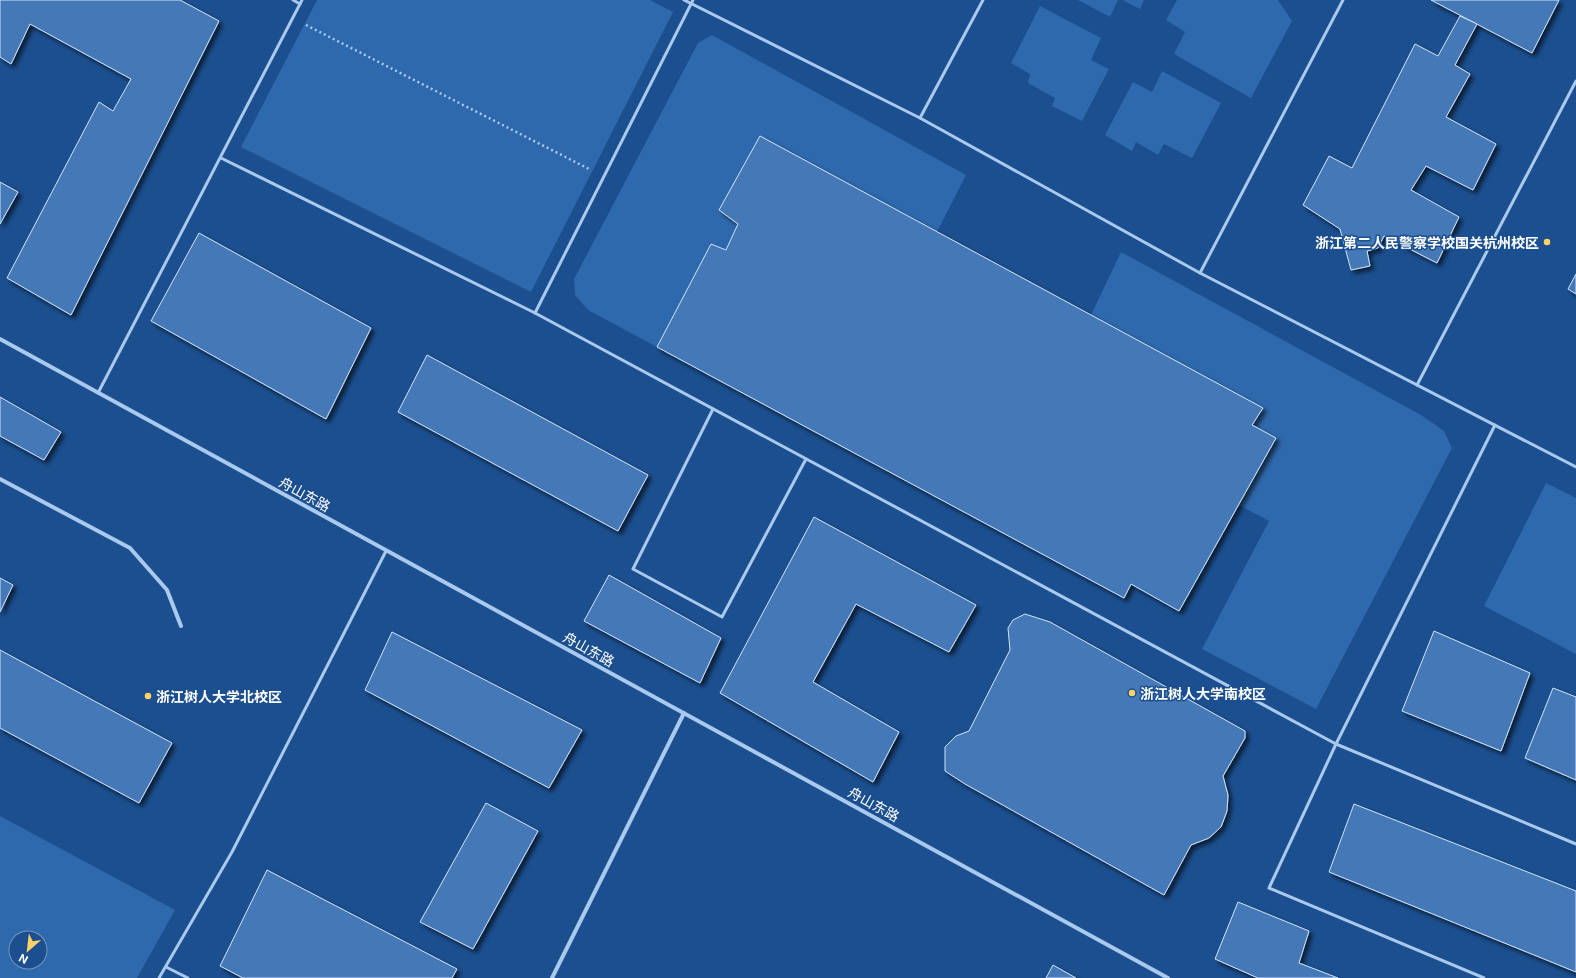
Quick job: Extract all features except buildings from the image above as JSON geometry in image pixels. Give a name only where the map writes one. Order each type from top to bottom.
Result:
[{"type":"street","name":"舟山东路","points":[[0,340],[1168,978]]},
{"type":"street","points":[[0,479],[130,548],[167,590],[181,626]]},
{"type":"street","points":[[552,978],[684,713]]},
{"type":"lane","points":[[98,394],[301,2],[293,0]]},
{"type":"lane","points":[[684,0],[920,118],[1200,273],[1576,467]]},
{"type":"lane","points":[[535,312],[693,0]]},
{"type":"lane","points":[[920,118],[983,0]]},
{"type":"lane","points":[[1200,273],[1343,0]]},
{"type":"lane","points":[[1417,385],[1576,81]]},
{"type":"lane","points":[[221,158],[535,312],[1336,744],[1576,844]]},
{"type":"lane","points":[[713,408],[633,569],[722,617],[806,459]]},
{"type":"lane","points":[[1483,978],[1269,888],[1336,744],[1495,425]]},
{"type":"lane","points":[[159,978],[232,852],[386,551]]},
{"type":"lane","points":[[166,967],[188,978]]},
{"type":"path","points":[[293,18],[604,176]]},
{"type":"shaded area","points":[[317,0],[650,0],[673,12],[531,292],[241,147]]},
{"type":"shaded area","points":[[1078,0],[1118,0],[1110,17]]},
{"type":"shaded area","points":[[1123,0],[1144,0],[1140,9]]},
{"type":"shaded area","points":[[1177,0],[1278,0],[1292,21],[1251,98],[1174,54],[1185,32],[1166,20]]},
{"type":"shaded area","points":[[1040,6],[1101,38],[1091,60],[1109,69],[1082,121],[1052,106],[1055,98],[1028,83],[1030,74],[1011,63]]},
{"type":"shaded area","points":[[712,35],[966,175],[937,232],[760,136],[719,210],[738,224],[726,250],[711,244],[657,347],[588,310],[575,295],[574,279],[698,43]]},
{"type":"shaded area","points":[[1162,71],[1221,103],[1192,158],[1164,144],[1158,155],[1136,142],[1132,151],[1105,135],[1133,82],[1152,92]]},
{"type":"shaded area","points":[[1121,252],[1421,415],[1444,431],[1452,448],[1316,709],[1202,649],[1269,521],[1239,505],[1276,438],[1252,425],[1262,408],[1091,315]]},
{"type":"shaded area","points":[[1546,483],[1576,498],[1576,654],[1484,606]]},
{"type":"shaded area","points":[[0,816],[175,910],[137,978],[0,978]]},
{"type":"place","name":"浙江第二人民警察学校国关杭州校区","points":[[1547,242]]},
{"type":"place","name":"浙江树人大学南校区","points":[[1132,693]]},
{"type":"place","name":"浙江树人大学北校区","points":[[148,696]]}]
